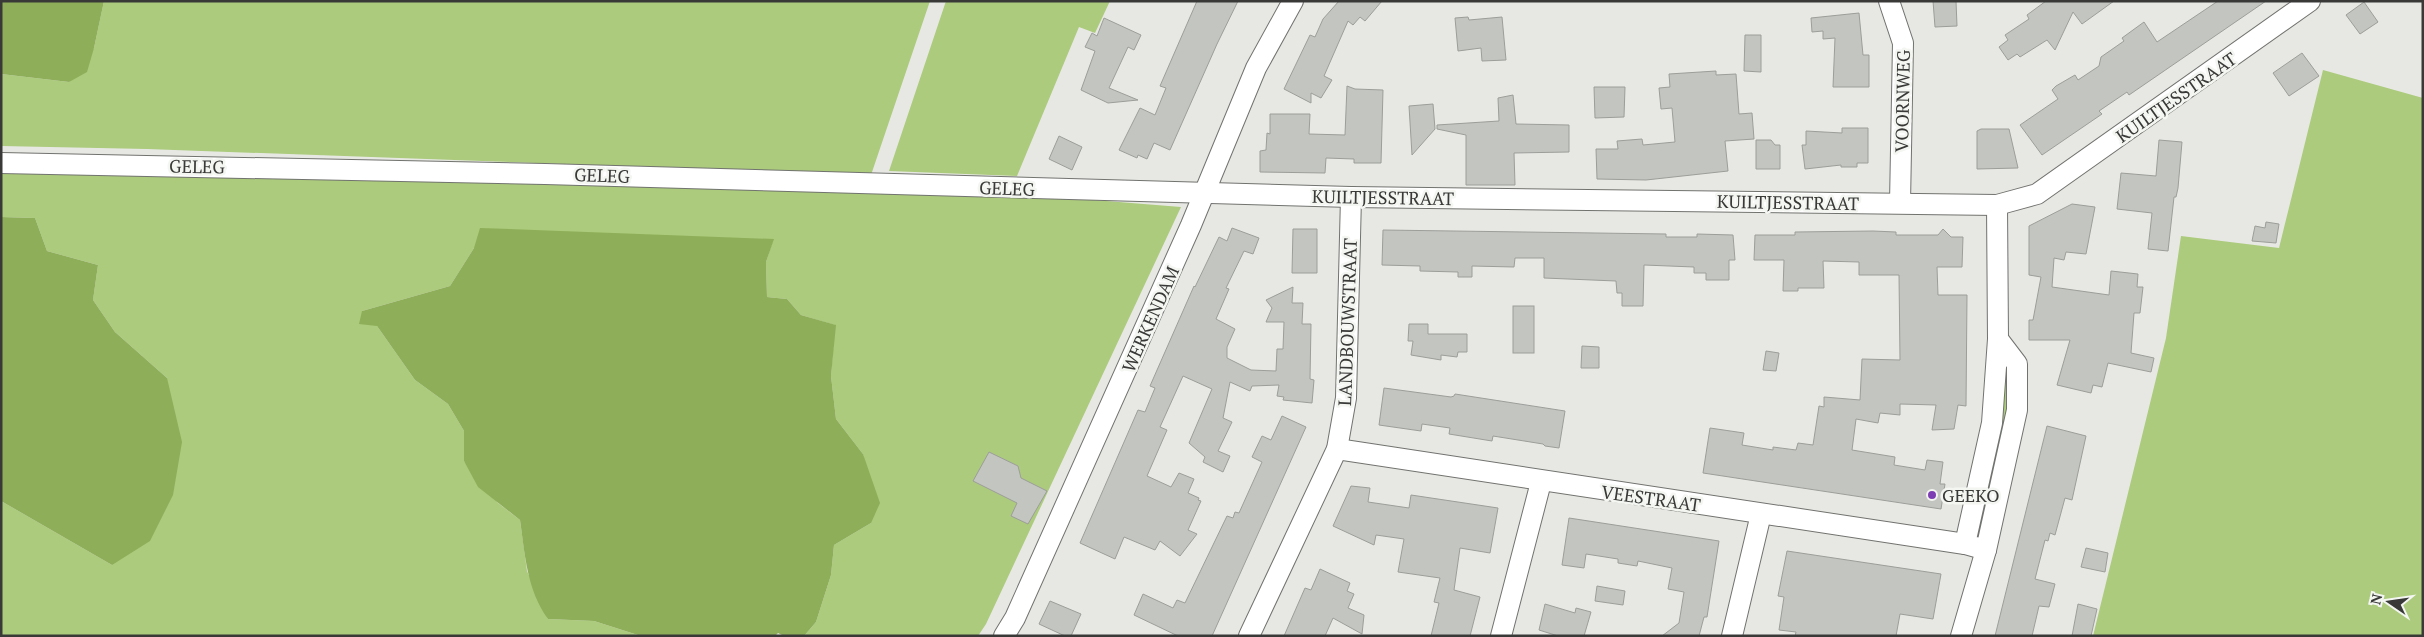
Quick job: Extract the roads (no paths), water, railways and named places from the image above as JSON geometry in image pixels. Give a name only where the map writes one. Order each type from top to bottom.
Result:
[{"type":"street","name":"WERKENDAM","points":[[1004,636],[1020,609],[1192,225],[1203,194],[1256,68],[1292,1]]},
{"type":"street","name":"VOORNWEG","points":[[1888,1],[1903,43],[1900,203]]},
{"type":"street","name":"KUILTJESSTRAAT","points":[[1203,194],[1997,205],[2037,194],[2310,1]]},
{"type":"street","name":"GELEG","points":[[1,163],[546,174],[1203,194]]},
{"type":"street","name":"LANDBOUWSTRAAT","points":[[1249,636],[1337,449],[1346,398],[1351,197]]},
{"type":"street","points":[[1965,544],[1992,422],[1998,339],[1997,205]]},
{"type":"street","points":[[1962,636],[1986,550],[2017,410],[2017,364],[1998,339]]},
{"type":"street","name":"VEESTRAAT","points":[[1337,449],[1541,482],[1965,544],[1986,550]]},
{"type":"street","points":[[1501,636],[1541,482]]},
{"type":"street","points":[[1732,636],[1761,514]]},
{"type":"place","name":"GEEKO","points":[[1932,495]]}]
